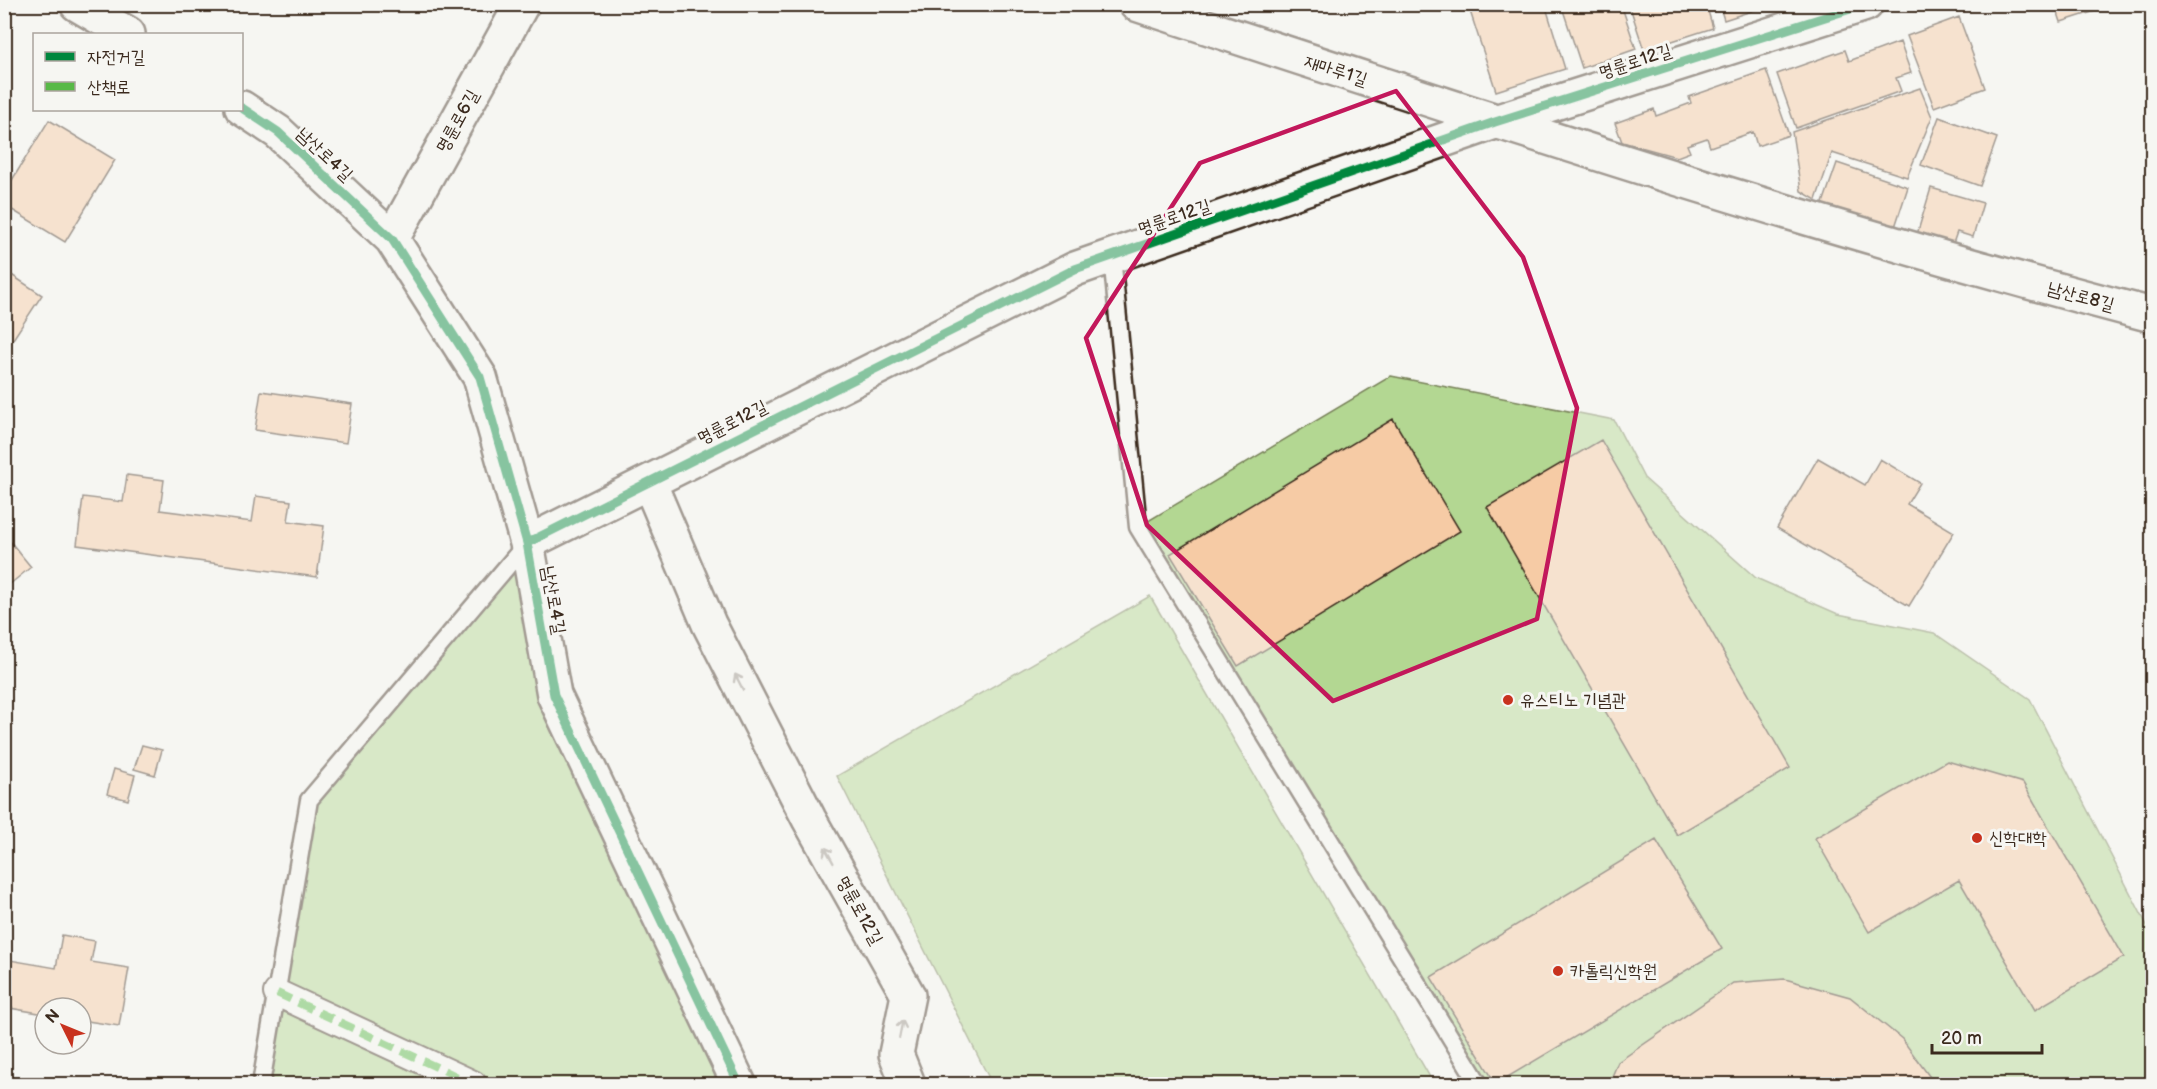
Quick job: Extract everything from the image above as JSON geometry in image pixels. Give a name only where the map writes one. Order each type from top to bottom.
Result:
[{"type":"street","points":[[77,4],[126,33]]},
{"type":"street","name":"명륜로6길","points":[[392,238],[522,4]]},
{"type":"street","name":"재마루1길","points":[[1136,4],[1179,11],[1495,122]]},
{"type":"street","name":"명륜로12길","points":[[527,543],[1075,269],[1495,122],[1866,4]]},
{"type":"street","name":"남산로4길","points":[[243,109],[278,132],[392,238],[480,377],[527,543],[554,695],[738,1084]]},
{"type":"street","name":"남산로8길","points":[[1495,122],[2009,278],[2152,315]]},
{"type":"street","name":"명륜로12길","points":[[649,482],[709,624],[809,819],[908,995],[896,1054],[908,1084]]},
{"type":"street","points":[[277,993],[473,1084]]},
{"type":"lane","points":[[1112,256],[1138,527],[1479,1084]]},
{"type":"lane","points":[[261,1084],[309,800],[527,543]]},
{"type":"highlighted area","points":[[1396,91],[1523,257],[1577,408],[1537,619],[1333,701],[1147,525],[1086,338],[1200,163]]},
{"type":"green space","points":[[1391,376],[1614,420],[1644,478],[1756,578],[1838,614],[1934,633],[2030,699],[2152,935],[2152,1084],[1479,1084],[1138,527]]},
{"type":"green space","points":[[527,543],[554,695],[739,1084],[262,1084],[309,800]]},
{"type":"green space","points":[[1150,596],[1434,1084],[992,1084],[837,776]]},
{"type":"building","points":[[1491,4],[1545,4],[1565,69],[1496,91],[1470,11]]},
{"type":"building","points":[[1561,4],[1621,4],[1636,49],[1582,68]]},
{"type":"building","points":[[1629,4],[1706,4],[1713,28],[1644,50]]},
{"type":"building","points":[[1719,4],[1773,4],[1724,20]]},
{"type":"building","points":[[2055,4],[2117,4],[2061,22]]},
{"type":"building","points":[[1959,17],[1985,88],[1934,107],[1907,36]]},
{"type":"building","points":[[1900,42],[1911,73],[1896,78],[1901,91],[1796,128],[1777,74],[1845,50],[1849,61]]},
{"type":"building","points":[[1766,70],[1789,135],[1757,146],[1753,132],[1710,147],[1707,138],[1687,145],[1690,152],[1677,157],[1622,142],[1615,123],[1654,109],[1656,116],[1691,103],[1689,97]]},
{"type":"building","points":[[1920,88],[1932,117],[1907,177],[1832,153],[1816,200],[1801,191],[1792,132]]},
{"type":"building","points":[[1939,117],[1997,138],[1980,186],[1921,165]]},
{"type":"building","points":[[49,120],[115,160],[65,242],[4,205],[4,193]]},
{"type":"building","points":[[1837,163],[1908,187],[1894,230],[1822,206]]},
{"type":"building","points":[[1931,188],[1983,203],[1973,237],[1957,232],[1950,252],[1915,241]]},
{"type":"building","points":[[4,270],[42,295],[4,353]]},
{"type":"building","points":[[261,391],[352,404],[346,443],[255,430]]},
{"type":"building","points":[[1393,419],[1460,531],[1238,666],[1170,554]]},
{"type":"building","points":[[1601,440],[1790,768],[1677,835],[1487,507]]},
{"type":"building","points":[[1818,458],[1865,485],[1880,459],[1920,483],[1907,504],[1954,532],[1909,606],[1777,528]]},
{"type":"building","points":[[127,475],[164,480],[160,510],[252,522],[256,496],[291,501],[288,521],[324,526],[317,577],[77,545],[83,497],[123,502]]},
{"type":"building","points":[[4,534],[31,567],[4,589]]},
{"type":"building","points":[[142,745],[162,750],[155,775],[134,769]]},
{"type":"building","points":[[1947,761],[2023,783],[2124,957],[2035,1010],[1959,880],[1869,932],[1815,838]]},
{"type":"building","points":[[114,769],[135,775],[128,800],[107,794]]},
{"type":"building","points":[[1656,840],[1722,949],[1496,1084],[1431,977]]},
{"type":"building","points":[[62,935],[95,941],[91,962],[129,968],[119,1026],[93,1022],[93,996],[33,996],[33,1012],[4,1007],[4,990],[10,960],[56,968]]},
{"type":"building","points":[[1785,979],[1850,997],[1902,1039],[1935,1084],[1609,1084],[1618,1062],[1733,983]]},
{"type":"marked path","points":[[277,993],[473,1084]]},
{"type":"cycle path","points":[[527,543],[1075,269],[1495,122],[1866,4]]},
{"type":"cycle path","points":[[243,109],[278,132],[392,239],[480,377],[527,543],[554,695],[739,1084]]},
{"type":"place","name":"유스티노 기념관","points":[[1508,700]]},
{"type":"place","name":"신학대학","points":[[1977,838]]},
{"type":"place","name":"카톨릭신학원","points":[[1558,971]]}]
